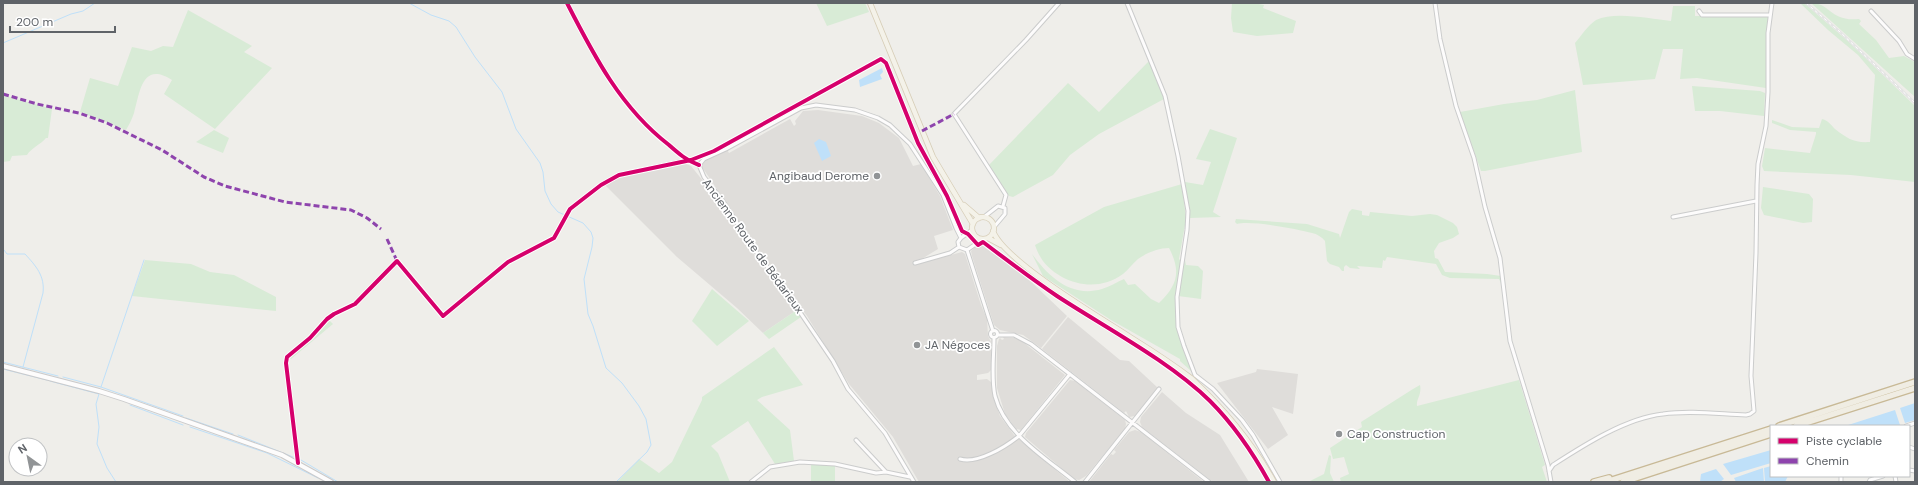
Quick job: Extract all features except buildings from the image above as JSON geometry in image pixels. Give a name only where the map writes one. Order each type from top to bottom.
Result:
[{"type":"highway","points":[[1782,425],[1915,382]]},
{"type":"highway","points":[[1799,425],[1915,388]]},
{"type":"highway","points":[[1606,482],[1770,429]]},
{"type":"highway","points":[[1623,482],[1770,434]]},
{"type":"highway","points":[[1594,482],[1632,471],[1646,469]]},
{"type":"main road","points":[[870,3],[933,157],[945,180],[973,224],[972,230],[975,236],[993,240],[1008,250],[1036,274],[1191,378],[1211,396],[1245,436],[1274,482]]},
{"type":"main road","points":[[959,200],[981,218],[991,221],[999,240],[1008,250]]},
{"type":"main road","points":[[973,224],[981,218]]},
{"type":"main road","points":[[986,239],[994,229]]},
{"type":"street","name":"Ancienne Route de Bédarieux","points":[[567,3],[594,55],[613,86],[656,136],[688,160],[699,166],[704,177],[803,316],[833,361],[848,389],[884,433],[914,482]]},
{"type":"street","points":[[1003,206],[1006,200],[1006,194],[954,114],[1026,40],[1059,3]]},
{"type":"street","points":[[1127,3],[1165,96],[1188,211],[1187,230],[1177,297],[1178,327],[1184,346],[1195,375],[1213,389],[1242,420],[1253,435],[1280,482]]},
{"type":"street","points":[[1434,3],[1440,39],[1456,106],[1474,158],[1485,207],[1500,258],[1510,341],[1551,482]]},
{"type":"street","points":[[1549,471],[1550,468],[1557,462],[1599,438],[1644,418],[1673,413],[1746,416],[1754,411],[1751,376],[1756,286],[1756,200],[1758,164],[1766,126],[1768,92],[1768,33],[1772,3]]},
{"type":"street","points":[[1699,11],[1702,15],[1770,15]]},
{"type":"street","points":[[1871,11],[1899,41],[1907,54],[1915,59]]},
{"type":"street","points":[[699,166],[704,159],[726,149],[801,108],[816,105],[855,110],[878,118],[890,125],[910,144],[943,195],[961,238]]},
{"type":"street","points":[[298,463],[286,363],[287,357],[310,338],[327,319],[355,304],[397,261],[443,316],[508,262],[554,238],[570,209],[601,185],[619,176],[688,160]]},
{"type":"street","points":[[1672,217],[1756,200]]},
{"type":"street","points":[[981,218],[996,207],[1003,206]]},
{"type":"street","points":[[994,229],[1005,214],[1006,209],[1003,206]]},
{"type":"street","points":[[959,247],[958,242],[961,238],[972,230]]},
{"type":"street","points":[[967,250],[986,239]]},
{"type":"street","points":[[959,247],[967,250]]},
{"type":"street","points":[[915,263],[950,253],[959,247]]},
{"type":"street","points":[[967,250],[993,331],[991,335],[994,338],[995,395],[1005,419],[1019,436],[1075,482]]},
{"type":"street","points":[[993,331],[997,332],[998,335]]},
{"type":"street","points":[[994,338],[998,335],[1014,335],[1026,340],[1209,482]]},
{"type":"street","points":[[3,366],[99,390],[276,453],[298,463],[331,482]]},
{"type":"street","points":[[960,459],[967,461],[998,451],[1019,436],[1070,374]]},
{"type":"street","points":[[1085,482],[1159,389]]},
{"type":"street","points":[[856,440],[886,472]]},
{"type":"street","points":[[751,482],[770,467],[789,462],[835,464],[876,473],[886,472],[910,477]]},
{"type":"street","points":[[1869,482],[1870,480],[1880,477]]},
{"type":"shaded area","points":[[818,110],[862,116],[879,123],[899,138],[913,166],[921,164],[940,196],[953,230],[934,236],[938,249],[920,260],[921,263],[962,252],[965,254],[987,319],[988,336],[991,342],[991,370],[988,373],[977,375],[977,380],[987,379],[991,382],[993,396],[1000,416],[1014,435],[1070,482],[919,482],[893,437],[849,384],[807,316],[754,244],[700,164],[701,159],[726,148],[729,153],[790,119],[794,126],[796,124],[795,121],[803,111]]},
{"type":"shaded area","points":[[684,163],[691,166],[716,197],[757,259],[797,310],[763,333],[737,308],[677,257],[605,185],[618,178]]},
{"type":"shaded area","points":[[983,244],[1025,276],[1067,316],[1041,348],[1023,335],[1000,330],[994,325],[971,251],[975,247]]},
{"type":"shaded area","points":[[1068,317],[1120,360],[1129,361],[1158,388],[1135,416],[1129,417],[1126,411],[1124,413],[1042,349]]},
{"type":"shaded area","points":[[1003,337],[1015,338],[1023,342],[1065,375],[1021,430],[1016,429],[1005,414],[997,388],[997,346],[999,339],[1004,339]]},
{"type":"shaded area","points":[[1257,369],[1298,374],[1293,414],[1272,407],[1288,435],[1268,449],[1217,383],[1256,372]]},
{"type":"shaded area","points":[[1070,380],[1075,381],[1125,420],[1126,424],[1125,429],[1086,476],[1079,480],[1074,479],[1025,437],[1026,433]]},
{"type":"shaded area","points":[[1162,392],[1186,413],[1220,435],[1249,482],[1213,482],[1142,427],[1140,422],[1141,417]]},
{"type":"shaded area","points":[[1135,430],[1141,432],[1204,482],[1089,482],[1111,454],[1113,455],[1116,452],[1114,450],[1129,432]]},
{"type":"green space","points":[[816,3],[865,3],[869,12],[827,26]]},
{"type":"green space","points":[[1232,3],[1253,3],[1264,5],[1263,8],[1296,21],[1293,33],[1257,36],[1233,32],[1231,18]]},
{"type":"green space","points":[[1800,3],[1804,3],[1849,42],[1915,106],[1915,182],[1851,175],[1764,171],[1762,166],[1765,148],[1810,153],[1816,134],[1816,132],[1790,130],[1772,123],[1772,120],[1792,127],[1819,128],[1822,119],[1851,140],[1870,142],[1875,75],[1858,55],[1828,30]]},
{"type":"green space","points":[[1811,3],[1823,6],[1842,18],[1859,19],[1861,21],[1859,24],[1876,40],[1889,58],[1904,56],[1915,62],[1915,97]]},
{"type":"green space","points":[[1673,6],[1695,6],[1695,16],[1769,16],[1766,88],[1697,78],[1680,79],[1683,49],[1663,49],[1655,79],[1583,85],[1575,43],[1593,22],[1604,17],[1613,16],[1643,17],[1671,21]]},
{"type":"green space","points":[[188,10],[252,46],[244,52],[272,68],[215,129],[164,94],[172,80],[162,75],[154,74],[148,77],[144,82],[133,115],[126,130],[80,112],[90,78],[118,86],[132,47],[151,51],[163,46],[173,47]]},
{"type":"green space","points":[[1149,61],[1164,99],[1099,134],[1070,155],[1053,175],[1013,197],[1009,196],[989,165],[1068,83],[1099,112]]},
{"type":"green space","points":[[1692,86],[1760,91],[1765,93],[1764,116],[1720,111],[1695,111]]},
{"type":"green space","points":[[1575,90],[1582,152],[1481,171],[1460,112],[1537,100]]},
{"type":"green space","points":[[3,95],[52,109],[48,138],[31,150],[27,155],[12,156],[10,161],[3,162]]},
{"type":"green space","points":[[1210,129],[1237,138],[1213,212],[1221,217],[1190,218],[1185,182],[1203,185],[1211,162],[1196,159]]},
{"type":"green space","points":[[214,130],[229,138],[223,153],[196,142]]},
{"type":"green space","points":[[1182,184],[1186,219],[1179,259],[1181,261],[1178,276],[1176,317],[1181,343],[1192,371],[1180,361],[1180,359],[1111,320],[1043,276],[1032,254],[1053,278],[1071,288],[1080,291],[1091,291],[1105,288],[1124,279],[1128,285],[1135,284],[1151,299],[1159,303],[1174,284],[1176,277],[1175,264],[1169,248],[1157,250],[1141,257],[1116,279],[1100,284],[1085,284],[1077,283],[1057,274],[1042,260],[1035,245],[1104,207]]},
{"type":"green space","points":[[1763,187],[1809,194],[1813,199],[1812,222],[1803,223],[1764,215],[1761,208]]},
{"type":"green space","points":[[1352,209],[1362,211],[1362,215],[1369,216],[1370,212],[1412,216],[1430,214],[1437,215],[1453,223],[1457,227],[1459,234],[1439,243],[1434,251],[1435,258],[1438,259],[1445,272],[1501,276],[1503,287],[1499,279],[1450,278],[1442,275],[1436,264],[1387,257],[1385,261],[1383,260],[1382,268],[1357,266],[1360,269],[1350,268],[1346,265],[1344,267],[1344,271],[1342,271],[1339,267],[1330,264],[1327,261],[1325,241],[1314,233],[1252,223],[1237,224],[1235,222],[1236,219],[1307,224],[1339,234],[1340,238],[1349,212]]},
{"type":"green space","points":[[145,260],[191,264],[210,272],[234,275],[276,297],[276,311],[132,296]]},
{"type":"green space","points":[[1185,260],[1186,265],[1198,266],[1203,271],[1201,299],[1178,296]]},
{"type":"green space","points":[[712,289],[749,321],[717,346],[692,321]]},
{"type":"green space","points":[[797,310],[801,317],[769,339],[763,333]]},
{"type":"green space","points":[[329,320],[333,324],[291,359],[289,357],[309,341]]},
{"type":"green space","points":[[774,347],[803,385],[762,397],[757,400],[790,430],[794,461],[775,464],[748,421],[711,446],[718,453],[730,482],[617,482],[639,459],[659,473],[672,462],[702,400],[702,397]]},
{"type":"green space","points":[[1519,380],[1545,465],[1542,467],[1547,482],[1341,482],[1340,478],[1349,474],[1344,457],[1333,459],[1330,448],[1362,427],[1361,422],[1413,389],[1420,385],[1417,406]]},
{"type":"green space","points":[[1329,455],[1331,456],[1330,473],[1334,482],[1308,482],[1324,474]]},
{"type":"green space","points":[[811,463],[835,465],[835,482],[811,482]]},
{"type":"water","points":[[882,68],[883,72],[880,75],[882,79],[860,87],[859,80]]},
{"type":"water","points":[[819,139],[826,142],[831,156],[822,161],[814,143]]},
{"type":"water","points":[[1915,403],[1915,420],[1905,423],[1900,408]]},
{"type":"water","points":[[1895,410],[1900,425],[1848,425]]},
{"type":"water","points":[[1770,450],[1770,463],[1731,475],[1723,464]]},
{"type":"water","points":[[1770,466],[1770,477],[1788,477],[1785,482],[1765,482],[1764,468]]},
{"type":"water","points":[[1763,468],[1764,482],[1736,482],[1734,478]]},
{"type":"water","points":[[1716,469],[1724,479],[1720,482],[1700,482],[1701,474]]},
{"type":"waterway","points":[[3,43],[71,14],[83,11],[95,3]]},
{"type":"waterway","points":[[409,3],[431,15],[449,21],[456,27],[475,57],[502,92],[516,129],[540,163],[543,172],[545,191],[551,204],[558,212],[583,223],[591,232],[593,238],[592,247],[584,279],[588,314],[606,368],[622,383],[639,406],[646,419],[651,445],[647,452],[616,482]]},
{"type":"waterway","points":[[4,250],[7,254],[25,254],[36,267],[43,281],[43,293],[23,367]]},
{"type":"waterway","points":[[101,387],[144,260]]},
{"type":"waterway","points":[[3,362],[58,376]]},
{"type":"waterway","points":[[3,369],[47,380]]},
{"type":"waterway","points":[[63,377],[101,387],[183,416]]},
{"type":"waterway","points":[[50,381],[99,394],[96,404],[99,427],[97,444],[107,468],[116,482]]},
{"type":"waterway","points":[[130,405],[183,425]]},
{"type":"waterway","points":[[186,418],[233,434]]},
{"type":"waterway","points":[[190,427],[267,453],[318,478]]},
{"type":"waterway","points":[[238,435],[293,457]]},
{"type":"waterway","points":[[301,460],[338,482]]},
{"type":"railway","points":[[1806,3],[1840,32],[1915,103]]},
{"type":"marked path","points":[[3,94],[37,104],[79,113],[107,123],[162,150],[204,177],[225,186],[285,202],[351,210],[367,218],[381,229]]},
{"type":"marked path","points":[[922,131],[954,114]]},
{"type":"marked path","points":[[387,239],[397,261]]},
{"type":"cycle path","points":[[567,3],[598,61],[623,98],[652,130],[676,151],[699,165]]},
{"type":"cycle path","points":[[298,463],[286,363],[287,357],[310,338],[327,319],[355,304],[397,261],[443,316],[508,262],[554,238],[570,209],[601,185],[619,175],[691,160],[714,151],[881,59],[886,63],[918,143],[947,196],[962,231],[968,234],[978,245],[983,242],[1057,296],[1176,372],[1194,386],[1210,401],[1235,429],[1269,482]]},
{"type":"place","name":"Angibaud Derome","points":[[877,176]]},
{"type":"place","name":"JA Négoces","points":[[917,345]]},
{"type":"place","name":"Cap Construction","points":[[1339,434]]}]
